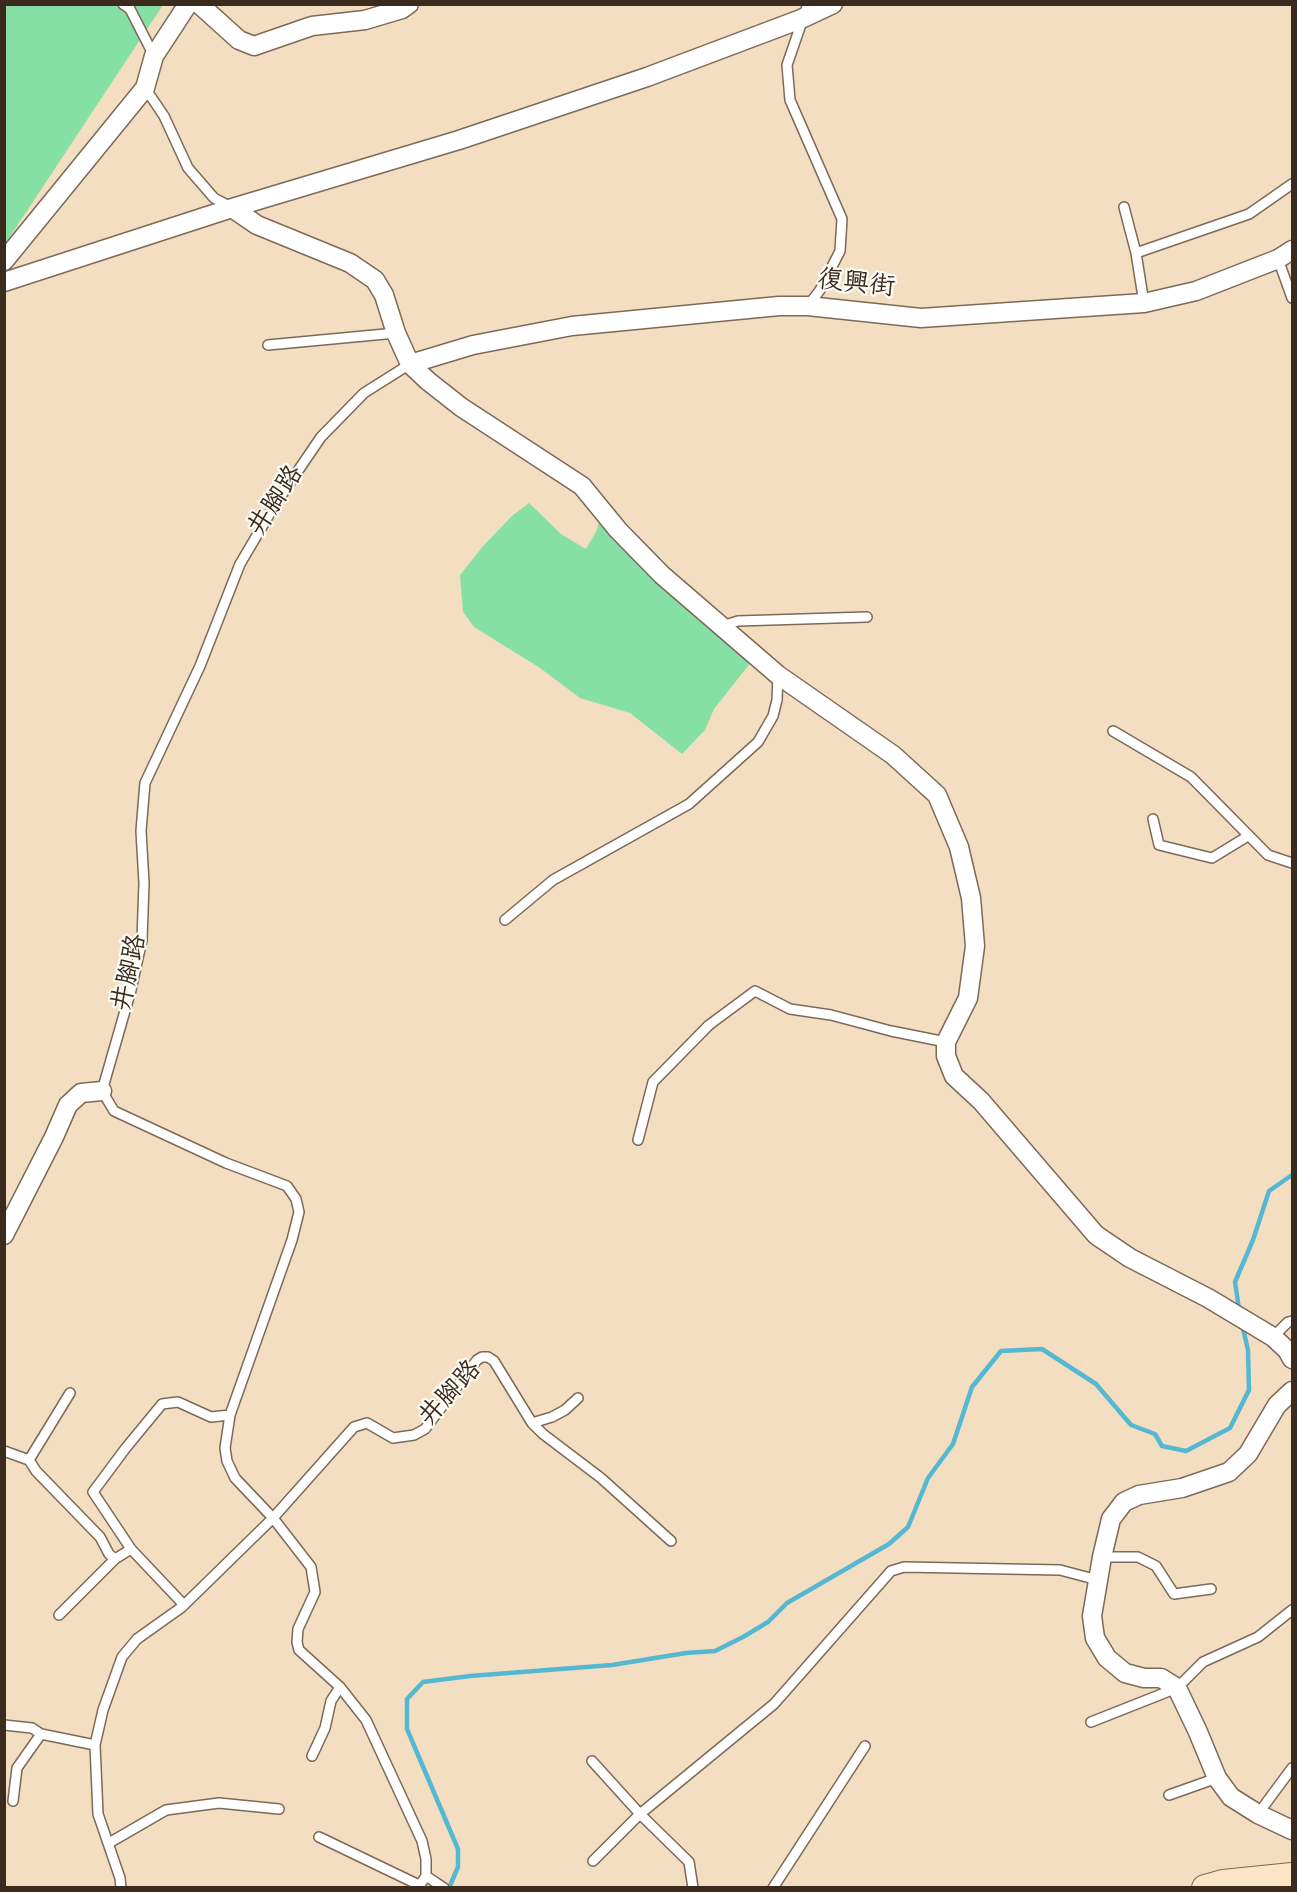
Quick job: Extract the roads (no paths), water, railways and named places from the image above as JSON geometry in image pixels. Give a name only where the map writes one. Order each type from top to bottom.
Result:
[{"type":"street","points":[[4,261],[145,88],[154,56],[188,4]]},
{"type":"street","points":[[199,4],[239,40],[254,46],[312,26],[365,20],[402,9],[409,4]]},
{"type":"street","points":[[4,282],[232,207],[481,132],[647,77],[804,12],[833,4]]},
{"type":"street","points":[[232,207],[257,225],[350,263],[375,280],[384,295],[396,333],[410,364],[461,407],[582,486],[618,530],[662,574],[778,675],[883,748],[937,795],[959,847],[971,898],[975,946],[968,998],[946,1042],[946,1056],[954,1076],[981,1101],[1096,1236],[1130,1258],[1208,1298],[1273,1337],[1293,1359]]},
{"type":"street","name":"復興街","points":[[410,364],[473,345],[572,327],[779,306],[808,306],[921,318],[1144,303],[1196,291],[1285,254]]},
{"type":"street","points":[[4,1235],[54,1137],[68,1104],[81,1093],[102,1091]]},
{"type":"street","points":[[1293,1391],[1277,1405],[1248,1454],[1229,1472],[1182,1488],[1139,1495],[1124,1502],[1112,1519],[1102,1557],[1092,1616],[1095,1638],[1107,1658],[1125,1673],[1144,1678],[1161,1678],[1177,1688],[1217,1778],[1231,1797],[1258,1814],[1293,1830]]},
{"type":"street","points":[[1205,1887],[1293,1876]]},
{"type":"lane","points":[[123,4],[130,9],[154,56]]},
{"type":"lane","points":[[804,12],[787,65],[790,100],[842,219],[840,251],[820,290],[808,306]]},
{"type":"lane","points":[[145,88],[164,116],[188,168],[214,198],[232,207]]},
{"type":"lane","points":[[1136,253],[1249,214],[1293,184]]},
{"type":"lane","points":[[1124,207],[1136,253],[1144,303]]},
{"type":"lane","points":[[1285,254],[1293,298]]},
{"type":"lane","points":[[268,345],[396,333]]},
{"type":"lane","name":"井腳路","points":[[102,1091],[131,990],[142,940],[144,883],[141,831],[145,783],[200,666],[240,564],[276,503],[321,437],[364,393],[410,364]]},
{"type":"lane","points":[[723,626],[738,621],[867,617]]},
{"type":"lane","points":[[505,921],[553,880],[689,804],[758,742],[773,716],[777,700],[778,675]]},
{"type":"lane","points":[[1113,731],[1191,777],[1269,855],[1293,863]]},
{"type":"lane","points":[[1153,819],[1159,845],[1212,858],[1248,836]]},
{"type":"lane","points":[[638,1140],[653,1082],[708,1026],[755,991],[790,1009],[831,1015],[891,1031],[946,1042]]},
{"type":"lane","points":[[102,1091],[114,1111],[226,1163],[287,1186],[296,1199],[299,1212],[292,1240],[230,1415],[226,1440],[227,1461],[236,1478],[273,1518],[311,1567],[315,1592],[298,1629],[299,1650],[340,1687],[366,1720],[422,1841],[426,1859],[426,1876],[419,1886],[319,1837]]},
{"type":"lane","points":[[1273,1337],[1288,1322],[1293,1321]]},
{"type":"lane","name":"井腳路","points":[[121,1887],[98,1814],[95,1746],[103,1710],[122,1657],[137,1639],[184,1605],[273,1518],[354,1427],[367,1423],[393,1438],[414,1435],[425,1430],[477,1360],[482,1357],[494,1361],[532,1423],[601,1478],[670,1541]]},
{"type":"lane","points":[[29,1460],[70,1393]]},
{"type":"lane","points":[[532,1423],[565,1410],[578,1398]]},
{"type":"lane","points":[[184,1605],[131,1549],[93,1492],[162,1404],[178,1402],[211,1417],[230,1415]]},
{"type":"lane","points":[[4,1451],[29,1460],[36,1471],[100,1537],[108,1554],[115,1560]]},
{"type":"lane","points":[[59,1615],[115,1560],[131,1549]]},
{"type":"lane","points":[[1102,1557],[1138,1557],[1156,1566],[1174,1594],[1211,1589]]},
{"type":"lane","points":[[593,1861],[640,1814],[774,1704],[891,1571],[904,1567],[1060,1570],[1098,1580]]},
{"type":"lane","points":[[1091,1722],[1177,1688],[1203,1662],[1258,1637],[1293,1610]]},
{"type":"lane","points":[[312,1756],[325,1728],[331,1701],[340,1687]]},
{"type":"lane","points":[[4,1725],[32,1728],[41,1734],[95,1746]]},
{"type":"lane","points":[[13,1801],[17,1768],[41,1734]]},
{"type":"lane","points":[[773,1887],[865,1746]]},
{"type":"lane","points":[[592,1761],[640,1814],[689,1862],[693,1887]]},
{"type":"lane","points":[[1258,1814],[1293,1768]]},
{"type":"lane","points":[[1169,1795],[1217,1778]]},
{"type":"lane","points":[[109,1843],[166,1810],[219,1803],[279,1809]]},
{"type":"lane","points":[[426,1876],[444,1887]]},
{"type":"waterway","points":[[1239,1309],[1235,1282],[1253,1240],[1269,1191],[1292,1175]]},
{"type":"waterway","points":[[449,1888],[458,1867],[458,1849],[407,1729],[407,1699],[423,1682],[612,1665],[686,1653],[715,1651],[743,1637],[768,1622],[787,1603],[889,1544],[908,1527],[928,1478],[953,1444],[972,1387],[1001,1351],[1042,1349],[1096,1384],[1131,1425],[1155,1434],[1162,1446],[1186,1451],[1230,1428],[1249,1390],[1248,1350],[1242,1324]]}]
